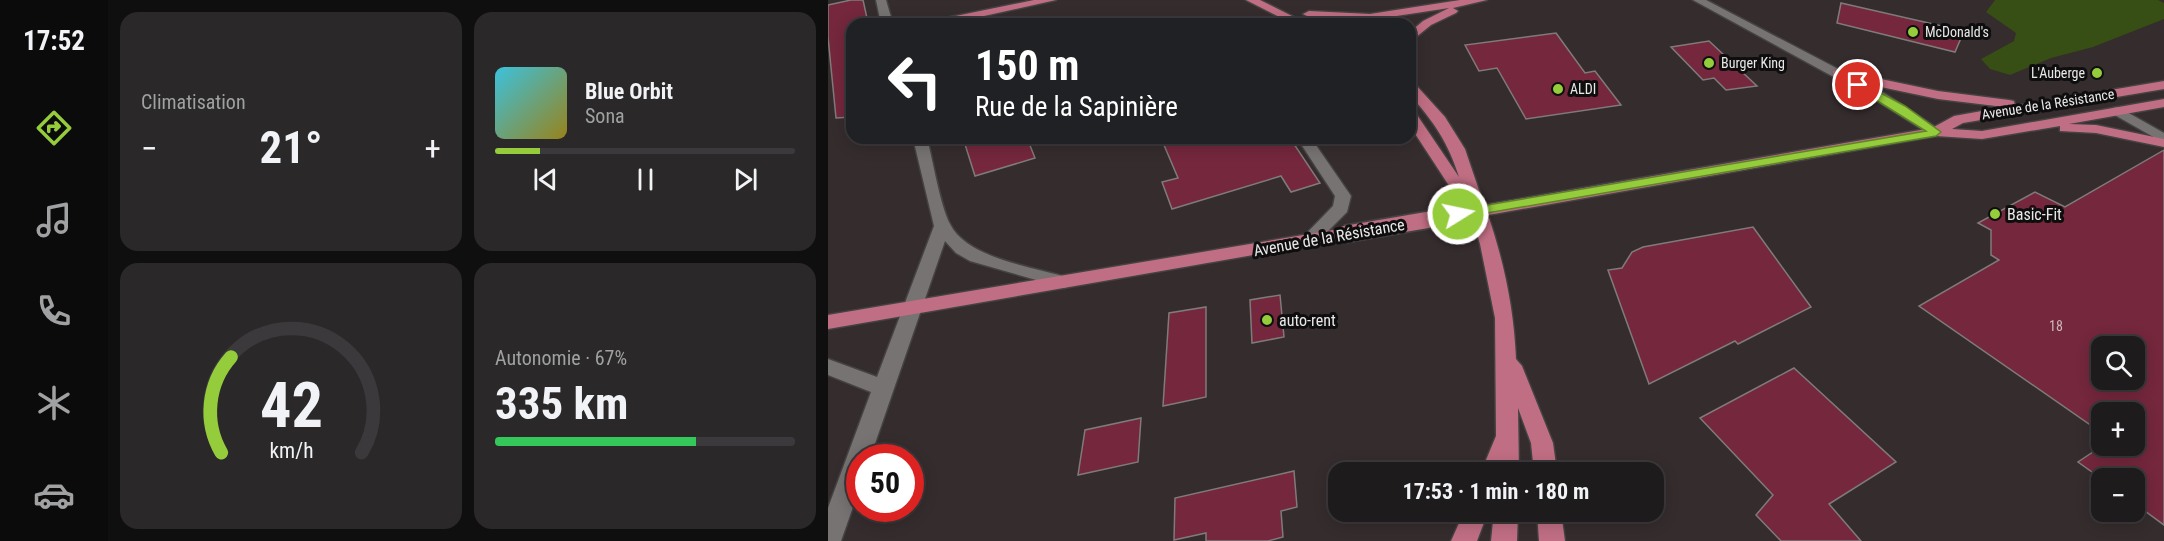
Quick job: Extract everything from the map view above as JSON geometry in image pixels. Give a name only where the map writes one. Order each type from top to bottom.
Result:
[{"type":"main road","points":[[951,18],[1005,0]]},
{"type":"main road","points":[[962,18],[1051,0]]},
{"type":"main road","points":[[1251,0],[1289,18]]},
{"type":"main road","points":[[1279,0],[1317,18]]},
{"type":"main road","points":[[1310,14],[1370,17],[1482,0]]},
{"type":"main road","points":[[1416,33],[1438,16],[1482,0]]},
{"type":"main road","points":[[1838,74],[1938,95],[2034,106]]},
{"type":"main road","name":"Avenue de la Résistance","points":[[1936,132],[1959,119],[2164,85]]},
{"type":"main road","points":[[2118,111],[2114,103],[2120,99],[2164,92]]},
{"type":"main road","points":[[1416,94],[1440,120],[1458,149],[1497,274],[1505,318],[1508,462]]},
{"type":"main road","name":"Avenue de la Résistance","points":[[828,322],[1936,132],[1982,135],[2164,103]]},
{"type":"main road","points":[[1416,124],[1483,224]]},
{"type":"main road","points":[[2024,128],[2096,129],[2164,141]]},
{"type":"main road","points":[[1507,355],[1542,443],[1544,462]]},
{"type":"main road","points":[[1496,462],[1508,434]]},
{"type":"main road","points":[[1464,541],[1472,522]]},
{"type":"main road","points":[[1504,541],[1505,522]]},
{"type":"main road","points":[[1550,522],[1552,541]]},
{"type":"street","points":[[881,0],[886,18]]},
{"type":"street","points":[[1686,0],[1724,14]]},
{"type":"street","points":[[1698,0],[1838,74],[1901,109],[1936,132]]},
{"type":"street","points":[[1717,0],[1798,44],[1800,53]]},
{"type":"street","points":[[2118,111],[2164,141]]},
{"type":"street","points":[[922,144],[942,226],[962,249],[976,257],[1064,282]]},
{"type":"street","points":[[1308,144],[1343,196],[1341,208],[1309,240]]},
{"type":"street","points":[[828,541],[942,226]]},
{"type":"street","points":[[828,368],[883,388]]},
{"type":"shaded area","points":[[828,0],[2164,0],[2164,541],[828,541]]},
{"type":"green space","points":[[1995,0],[2158,0],[2164,3],[2164,19],[2093,47],[2051,58],[2010,75],[1990,69],[1981,59],[2014,41],[2016,33],[1986,12]]},
{"type":"building","points":[[863,0],[867,18],[846,18],[846,117],[836,118],[828,37],[828,5]]},
{"type":"building","points":[[1841,3],[1964,31],[1955,52],[1837,23]]},
{"type":"building","name":"ALDI","points":[[1556,33],[1585,73],[1595,71],[1621,105],[1526,119],[1497,68],[1479,71],[1465,45]]},
{"type":"building","name":"Burger King","points":[[1709,41],[1757,86],[1726,90],[1714,78],[1703,80],[1671,47]]},
{"type":"building","points":[[965,144],[1029,144],[1035,158],[975,176]]},
{"type":"building","points":[[1164,144],[1294,144],[1320,183],[1291,192],[1281,176],[1172,209],[1162,182],[1178,178]]},
{"type":"building","points":[[2164,150],[2164,525],[2145,511],[2145,468],[2091,468],[2091,471],[2078,462],[2091,453],[2091,456],[2145,456],[2145,402],[2091,402],[2091,425],[1919,306],[1999,260],[1991,255],[1991,230],[1978,223],[2035,192],[2065,207]]},
{"type":"building","points":[[1753,227],[1811,307],[1738,344],[1735,341],[1649,384],[1608,270],[1622,268],[1632,252],[1643,247]]},
{"type":"building","name":"auto-rent","points":[[1280,295],[1284,337],[1252,343],[1250,300]]},
{"type":"building","points":[[1206,307],[1206,397],[1163,406],[1169,313]]},
{"type":"building","points":[[1794,368],[1896,462],[1829,504],[1861,541],[1781,541],[1756,515],[1773,495],[1700,418]]},
{"type":"building","points":[[1141,418],[1138,462],[1078,475],[1085,430]]},
{"type":"building","points":[[1294,471],[1297,507],[1281,511],[1283,537],[1268,541],[1206,541],[1206,533],[1174,540],[1175,498]]},
{"type":"place","name":"McDonald's","points":[[1913,32]]},
{"type":"place","name":"Burger King","points":[[1709,63]]},
{"type":"place","name":"L'Auberge","points":[[2097,73]]},
{"type":"place","name":"ALDI","points":[[1558,89]]},
{"type":"place","name":"Basic-Fit","points":[[1995,214]]},
{"type":"place","name":"auto-rent","points":[[1267,320]]},
{"type":"route","points":[[1458,214],[1936,132],[1858,85]]}]
